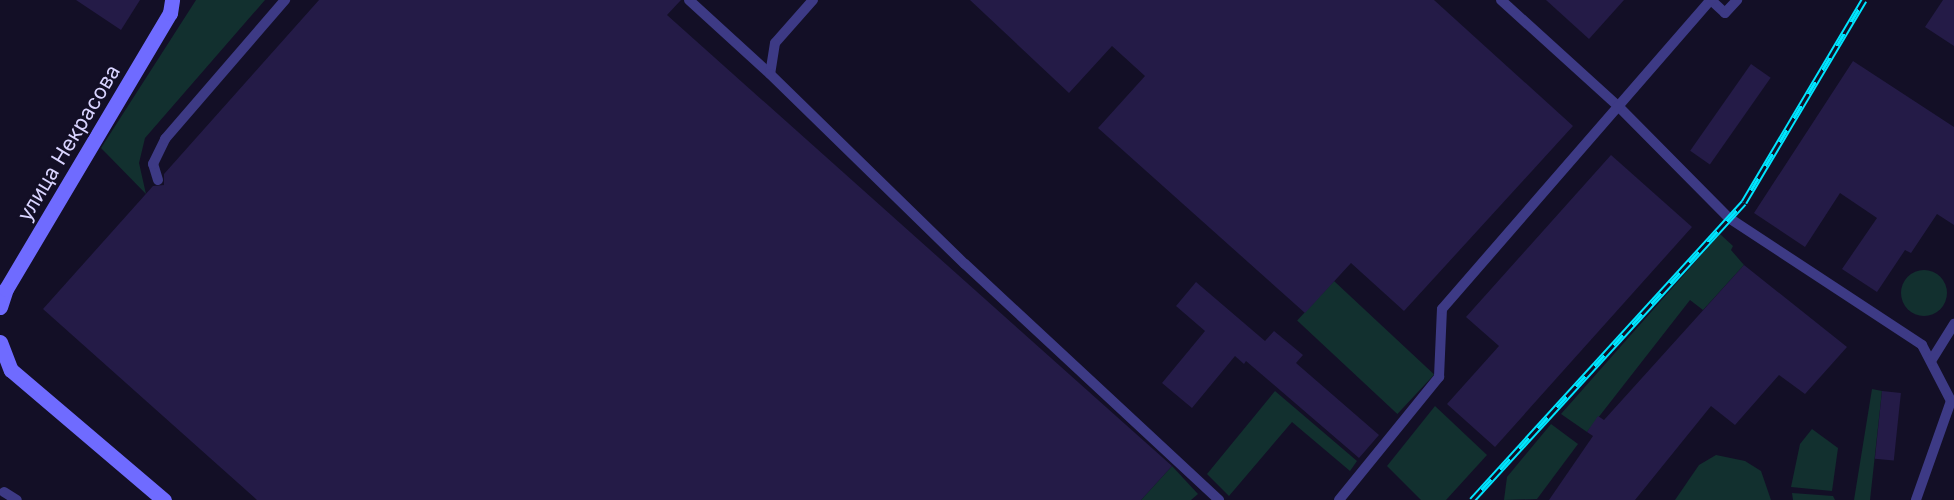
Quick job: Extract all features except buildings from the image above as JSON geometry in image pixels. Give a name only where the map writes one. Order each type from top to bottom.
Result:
[{"type":"main road","name":"улица Некрасова","points":[[0,307],[6,289],[170,13],[172,0]]},
{"type":"main road","points":[[0,342],[11,370],[164,500]]},
{"type":"lane","points":[[158,180],[153,164],[165,139],[285,0]]},
{"type":"lane","points":[[689,0],[770,74],[964,264],[1219,500]]},
{"type":"lane","points":[[770,74],[775,43],[813,0]]},
{"type":"lane","points":[[1501,0],[1618,106],[1729,218],[1922,345],[1951,400],[1916,500]]},
{"type":"lane","points":[[1339,500],[1440,377],[1442,309],[1711,0],[1725,13],[1737,0]]},
{"type":"lane","points":[[1930,361],[1954,324]]},
{"type":"lane","points":[[4,492],[17,500]]},
{"type":"green space","points":[[196,0],[265,0],[145,138],[139,163],[146,194],[101,148]]},
{"type":"green space","points":[[1720,234],[1733,246],[1731,250],[1744,265],[1703,310],[1690,300],[1587,432],[1561,414]]},
{"type":"green space","points":[[1924,270],[1940,277],[1947,293],[1940,309],[1924,316],[1908,309],[1901,293],[1908,277]]},
{"type":"green space","points":[[1334,281],[1434,374],[1397,414],[1297,320]]},
{"type":"green space","points":[[1872,389],[1882,391],[1870,500],[1854,500]]},
{"type":"green space","points":[[1275,391],[1357,461],[1350,471],[1292,422],[1229,496],[1207,474]]},
{"type":"green space","points":[[1435,406],[1487,455],[1446,500],[1421,500],[1387,466]]},
{"type":"green space","points":[[1551,424],[1578,444],[1537,499],[1504,500],[1507,477]]},
{"type":"green space","points":[[1812,429],[1838,448],[1832,491],[1791,487],[1800,444]]},
{"type":"green space","points":[[1716,455],[1745,461],[1761,471],[1771,500],[1675,500],[1699,465]]},
{"type":"green space","points":[[1172,466],[1198,494],[1191,500],[1141,500]]},
{"type":"green space","points":[[1792,493],[1833,496],[1835,500],[1793,500]]},
{"type":"railway","points":[[1472,500],[1744,202],[1864,0]]}]
